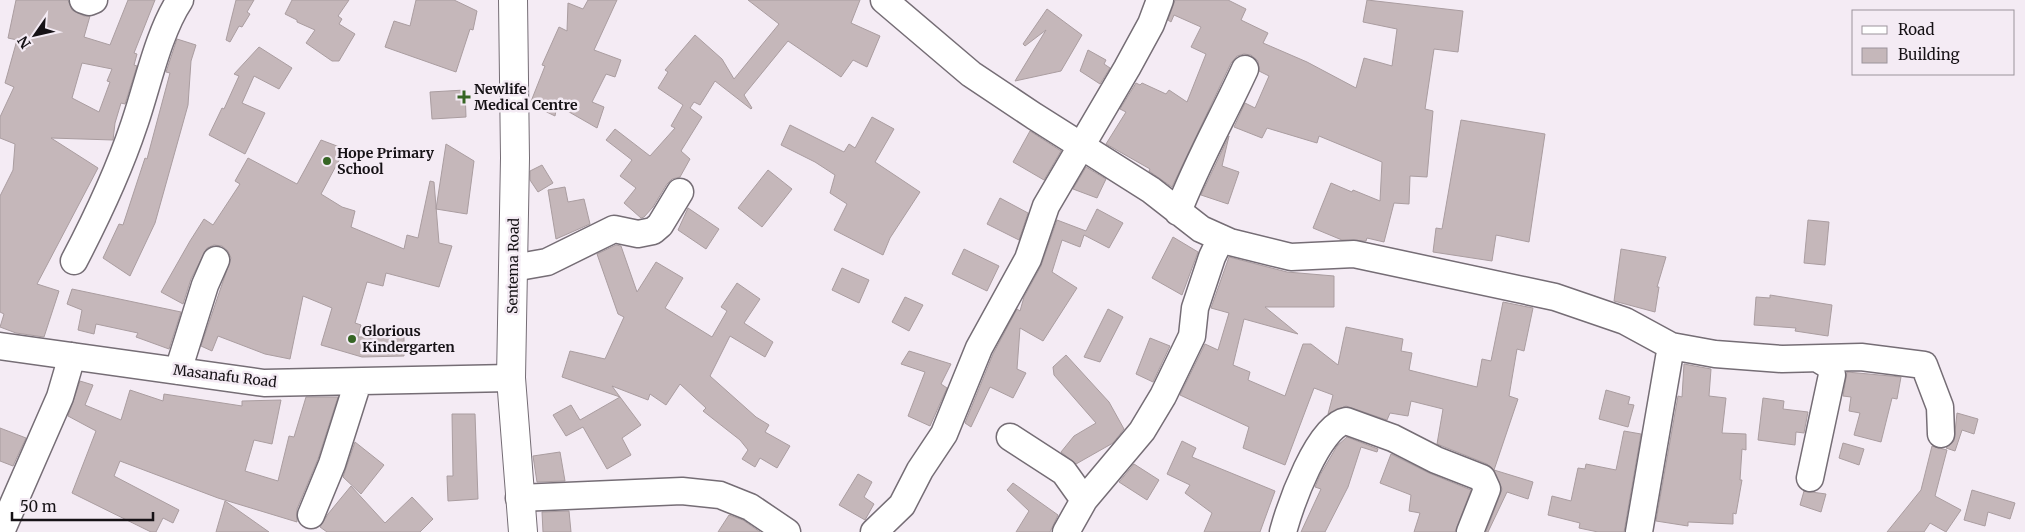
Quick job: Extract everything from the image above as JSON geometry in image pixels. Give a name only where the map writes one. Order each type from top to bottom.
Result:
[{"type":"main road","name":"Sentema Road","points":[[513,0],[515,158],[511,378],[523,532]]},
{"type":"street","points":[[83,0],[89,2],[94,0]]},
{"type":"street","points":[[74,261],[100,212],[133,128],[165,31],[180,0]]},
{"type":"street","points":[[884,0],[971,74],[1151,190],[1201,229],[1221,238],[1291,256],[1354,254],[1555,297],[1625,321],[1671,346],[1748,358],[1820,360],[1861,357],[1924,365],[1940,407],[1941,434]]},
{"type":"street","points":[[874,532],[902,505],[920,470],[944,434],[979,348],[1028,259],[1046,206],[1146,33],[1160,0]]},
{"type":"street","points":[[1178,212],[1198,162],[1222,120],[1245,69]]},
{"type":"street","points":[[513,268],[547,262],[614,229],[638,234],[653,231],[660,225],[680,192]]},
{"type":"street","points":[[1066,532],[1084,500],[1142,431],[1163,396],[1192,336],[1195,308],[1212,257],[1221,238]]},
{"type":"street","points":[[178,371],[205,285],[216,260]]},
{"type":"street","name":"Masanafu Road","points":[[0,346],[264,383],[511,378]]},
{"type":"street","points":[[1639,532],[1671,346]]},
{"type":"street","points":[[1,532],[60,396],[72,356]]},
{"type":"street","points":[[1810,478],[1832,375],[1830,366],[1820,360]]},
{"type":"street","points":[[311,515],[332,464],[358,382]]},
{"type":"street","points":[[1283,532],[1293,496],[1303,475],[1334,427],[1346,421],[1393,438],[1436,460],[1482,478],[1487,489],[1470,532]]},
{"type":"street","points":[[1010,437],[1064,472],[1084,500]]},
{"type":"street","points":[[519,498],[682,491],[720,495],[750,507],[787,532]]},
{"type":"building","points":[[16,0],[68,0],[72,10],[84,16],[90,16],[84,37],[110,45],[128,0],[155,0],[134,53],[137,54],[134,65],[137,66],[125,104],[121,103],[115,123],[113,140],[51,138],[98,168],[37,284],[59,291],[44,337],[16,333],[0,327],[4,314],[0,312],[0,196],[13,170],[15,144],[0,138],[0,117],[14,87],[5,83],[17,40],[8,38]],"holes":[[[82,63],[112,69],[107,81],[110,82],[99,112],[72,98]]]},
{"type":"building","points":[[236,0],[254,0],[247,12],[250,14],[242,27],[239,26],[230,42],[226,40]]},
{"type":"building","points":[[292,0],[349,0],[338,16],[342,19],[339,24],[355,34],[339,61],[332,61],[306,43],[315,30],[285,14]]},
{"type":"building","points":[[416,0],[454,0],[477,11],[473,30],[470,29],[456,72],[385,47],[394,21],[410,26]]},
{"type":"building","points":[[588,0],[617,0],[594,50],[621,60],[615,77],[606,74],[592,102],[604,107],[597,128],[557,105],[555,116],[530,104],[545,66],[542,65],[559,27],[567,31],[568,3],[583,9]]},
{"type":"building","points":[[748,0],[860,0],[851,23],[880,36],[867,67],[853,60],[841,77],[788,41],[744,95],[751,109],[715,81],[700,105],[694,102],[690,108],[702,117],[681,151],[690,159],[680,177],[672,179],[667,184],[653,207],[641,218],[624,203],[636,188],[620,176],[632,160],[606,140],[615,129],[650,156],[675,128],[671,126],[683,105],[658,88],[668,72],[665,70],[695,35],[722,59],[734,79],[779,24]]},
{"type":"building","points":[[1175,0],[1228,0],[1246,9],[1241,20],[1268,33],[1263,43],[1307,62],[1356,88],[1364,58],[1392,66],[1397,29],[1363,22],[1367,0],[1463,11],[1458,52],[1434,49],[1425,109],[1433,111],[1427,177],[1410,176],[1409,204],[1394,203],[1384,242],[1367,238],[1366,241],[1342,240],[1313,228],[1331,183],[1380,201],[1382,162],[1319,136],[1317,143],[1267,128],[1262,138],[1234,127],[1245,103],[1255,108],[1269,76],[1259,71],[1258,61],[1251,55],[1237,56],[1231,63],[1172,187],[1149,171],[1150,169],[1106,144],[1126,112],[1120,109],[1136,83],[1140,85],[1142,83],[1166,94],[1169,90],[1187,102],[1206,54],[1191,47],[1201,27],[1174,15],[1171,22],[1168,20]]},
{"type":"building","points":[[1047,9],[1082,35],[1061,71],[1015,81],[1046,30],[1025,46],[1023,44]]},
{"type":"building","points":[[177,39],[196,45],[191,61],[188,105],[155,223],[130,276],[103,258],[119,224],[123,225],[145,158],[147,159],[170,73],[166,72]]},
{"type":"building","points":[[259,47],[292,68],[279,89],[254,76],[242,103],[265,113],[245,154],[209,135],[222,108],[224,109],[239,76],[234,74]]},
{"type":"building","points":[[1088,50],[1106,60],[1104,64],[1110,68],[1100,84],[1080,71]]},
{"type":"building","points":[[465,90],[466,117],[432,119],[430,92]]},
{"type":"building","points":[[872,117],[894,129],[875,162],[920,192],[890,238],[883,255],[834,230],[847,204],[830,193],[835,175],[815,162],[781,145],[790,125],[844,152],[849,144],[855,148]]},
{"type":"building","points":[[1461,120],[1545,134],[1529,242],[1496,235],[1492,261],[1433,252],[1436,228],[1442,229]]},
{"type":"building","points":[[1030,131],[1061,151],[1044,180],[1013,162]]},
{"type":"building","points":[[1229,136],[1222,166],[1239,172],[1228,204],[1201,195]]},
{"type":"building","points":[[321,140],[345,149],[321,194],[342,207],[355,211],[351,227],[404,249],[407,235],[418,238],[430,181],[434,182],[439,243],[452,246],[439,287],[386,273],[383,286],[367,282],[355,323],[361,325],[358,337],[404,336],[404,356],[362,357],[321,345],[332,308],[303,296],[290,359],[265,354],[218,336],[212,351],[201,346],[231,258],[228,251],[222,246],[214,245],[207,248],[191,279],[183,304],[161,292],[190,241],[204,219],[213,225],[240,184],[235,181],[248,158],[297,184]]},
{"type":"building","points":[[446,144],[474,161],[467,214],[436,209]]},
{"type":"building","points":[[542,165],[553,183],[538,192],[530,180],[530,171]]},
{"type":"building","points":[[1086,167],[1106,179],[1097,198],[1073,189]]},
{"type":"building","points":[[768,170],[792,189],[762,227],[738,208]]},
{"type":"building","points":[[565,187],[568,202],[584,199],[590,224],[556,239],[548,190]]},
{"type":"building","points":[[1000,198],[1028,213],[1019,240],[987,224]]},
{"type":"building","points":[[688,208],[719,229],[706,249],[678,230]]},
{"type":"building","points":[[1097,209],[1123,223],[1109,248],[1084,235],[1080,247],[1062,240],[1052,272],[1077,288],[1043,341],[1020,328],[1017,369],[1026,373],[1013,398],[990,387],[971,427],[965,423],[993,354],[1017,309],[1020,311],[1024,297],[1041,266],[1057,220],[1086,231]]},
{"type":"building","points":[[1808,220],[1829,222],[1825,265],[1804,263]]},
{"type":"building","points":[[1173,237],[1198,252],[1182,295],[1152,278]]},
{"type":"building","points":[[616,245],[621,246],[637,292],[656,262],[683,278],[665,308],[712,337],[727,311],[721,307],[737,283],[760,299],[744,323],[773,342],[765,357],[730,336],[710,376],[756,417],[769,425],[765,432],[790,446],[777,468],[760,458],[755,467],[742,459],[748,450],[740,440],[703,411],[706,408],[680,384],[666,405],[650,394],[648,400],[612,386],[620,397],[562,377],[570,351],[605,359],[624,317],[618,314],[597,254]]},
{"type":"building","points":[[964,249],[999,266],[987,291],[952,274]]},
{"type":"building","points":[[1621,249],[1666,257],[1657,287],[1659,287],[1655,312],[1614,301]]},
{"type":"building","points":[[1229,257],[1287,272],[1334,276],[1334,307],[1265,307],[1298,334],[1244,319],[1233,365],[1250,372],[1248,380],[1285,396],[1303,344],[1311,344],[1338,365],[1346,327],[1403,339],[1401,351],[1412,353],[1409,370],[1477,387],[1482,359],[1491,361],[1503,302],[1533,308],[1524,351],[1517,349],[1509,396],[1518,399],[1494,470],[1487,464],[1437,444],[1443,409],[1411,401],[1408,416],[1390,413],[1387,420],[1346,406],[1328,414],[1333,395],[1314,388],[1285,465],[1243,448],[1249,427],[1180,395],[1205,344],[1218,350],[1229,313],[1211,308]]},
{"type":"building","points":[[842,268],[869,280],[859,303],[832,290]]},
{"type":"building","points":[[72,289],[181,312],[169,349],[136,337],[138,333],[96,324],[94,334],[78,330],[82,310],[67,304]]},
{"type":"building","points":[[1770,295],[1832,305],[1828,336],[1795,331],[1796,328],[1754,325],[1756,297],[1770,298]]},
{"type":"building","points":[[905,297],[923,305],[909,331],[892,322]]},
{"type":"building","points":[[1108,309],[1123,317],[1100,362],[1084,357]]},
{"type":"building","points":[[1150,338],[1170,346],[1153,382],[1136,374]]},
{"type":"building","points":[[909,351],[951,364],[941,384],[947,388],[930,426],[908,416],[925,372],[901,364]]},
{"type":"building","points":[[1066,355],[1109,402],[1124,429],[1113,443],[1076,464],[1061,452],[1074,436],[1096,423],[1054,375],[1053,367]]},
{"type":"building","points":[[1684,364],[1711,369],[1709,396],[1726,398],[1722,433],[1746,434],[1746,450],[1742,449],[1740,480],[1742,480],[1736,514],[1733,513],[1733,524],[1688,522],[1688,526],[1656,521],[1678,396],[1682,397]]},
{"type":"building","points":[[1847,372],[1901,377],[1897,399],[1892,398],[1881,442],[1854,435],[1860,413],[1849,411],[1851,397],[1843,396]]},
{"type":"building","points":[[80,381],[93,385],[85,405],[121,420],[130,390],[163,401],[164,394],[242,406],[242,401],[281,400],[272,444],[254,440],[245,471],[278,481],[289,436],[294,437],[306,397],[338,397],[318,459],[297,509],[297,522],[218,498],[120,461],[114,476],[179,510],[173,523],[163,518],[156,532],[151,532],[72,493],[96,431],[68,416]]},
{"type":"building","points":[[1606,390],[1630,397],[1628,404],[1634,405],[1628,427],[1599,419]]},
{"type":"building","points":[[620,397],[641,425],[622,438],[631,455],[607,469],[583,427],[566,436],[553,415],[571,405],[580,420]]},
{"type":"building","points":[[1763,398],[1784,401],[1783,409],[1808,412],[1804,433],[1796,432],[1795,445],[1758,440]]},
{"type":"building","points":[[1957,413],[1978,419],[1974,434],[1962,430],[1955,451],[1946,448],[1954,441]]},
{"type":"building","points":[[452,414],[475,414],[478,499],[448,501],[447,476],[453,476]]},
{"type":"building","points":[[0,428],[26,438],[13,466],[0,461]]},
{"type":"building","points":[[1624,431],[1641,434],[1624,532],[1598,532],[1579,528],[1580,523],[1548,515],[1552,496],[1571,501],[1578,468],[1585,469],[1586,464],[1616,470]]},
{"type":"building","points":[[1347,437],[1378,449],[1377,452],[1361,447],[1348,487],[1325,532],[1301,532],[1321,489],[1315,487],[1320,475],[1337,446]]},
{"type":"building","points":[[1182,441],[1196,448],[1192,457],[1275,491],[1260,532],[1204,532],[1212,513],[1185,493],[1190,485],[1167,474]]},
{"type":"building","points":[[355,442],[384,465],[361,494],[343,477]]},
{"type":"building","points":[[1843,443],[1864,449],[1859,465],[1839,458]]},
{"type":"building","points":[[1932,446],[1947,450],[1935,496],[1961,510],[1946,532],[1930,523],[1924,532],[1887,532],[1921,490]]},
{"type":"building","points":[[560,452],[565,481],[537,482],[533,456]]},
{"type":"building","points":[[1391,454],[1429,473],[1471,490],[1455,532],[1414,532],[1420,513],[1409,511],[1411,495],[1380,483]]},
{"type":"building","points":[[1134,464],[1159,480],[1147,500],[1119,482]]},
{"type":"building","points":[[1494,470],[1533,482],[1528,499],[1507,492],[1488,532],[1486,532],[1502,489]]},
{"type":"building","points":[[858,474],[872,482],[864,497],[874,504],[865,520],[839,505]]},
{"type":"building","points":[[1013,483],[1058,515],[1050,532],[1016,532],[1029,511],[1007,490]]},
{"type":"building","points":[[351,486],[385,523],[412,497],[433,519],[420,532],[327,532],[320,527]]},
{"type":"building","points":[[1972,490],[2015,503],[2010,519],[1988,512],[1985,526],[1964,520]]},
{"type":"building","points":[[1804,491],[1826,494],[1821,512],[1800,505]]},
{"type":"building","points":[[225,501],[269,532],[216,532]]},
{"type":"building","points":[[569,511],[571,532],[543,532],[542,512]]},
{"type":"building","points":[[729,515],[743,520],[760,532],[718,532]]},
{"type":"place","name":"Newlife Medical Centre","points":[[464,97]]},
{"type":"place","name":"Hope Primary School","points":[[327,161]]},
{"type":"place","name":"Glorious Kindergarten","points":[[352,339]]}]
